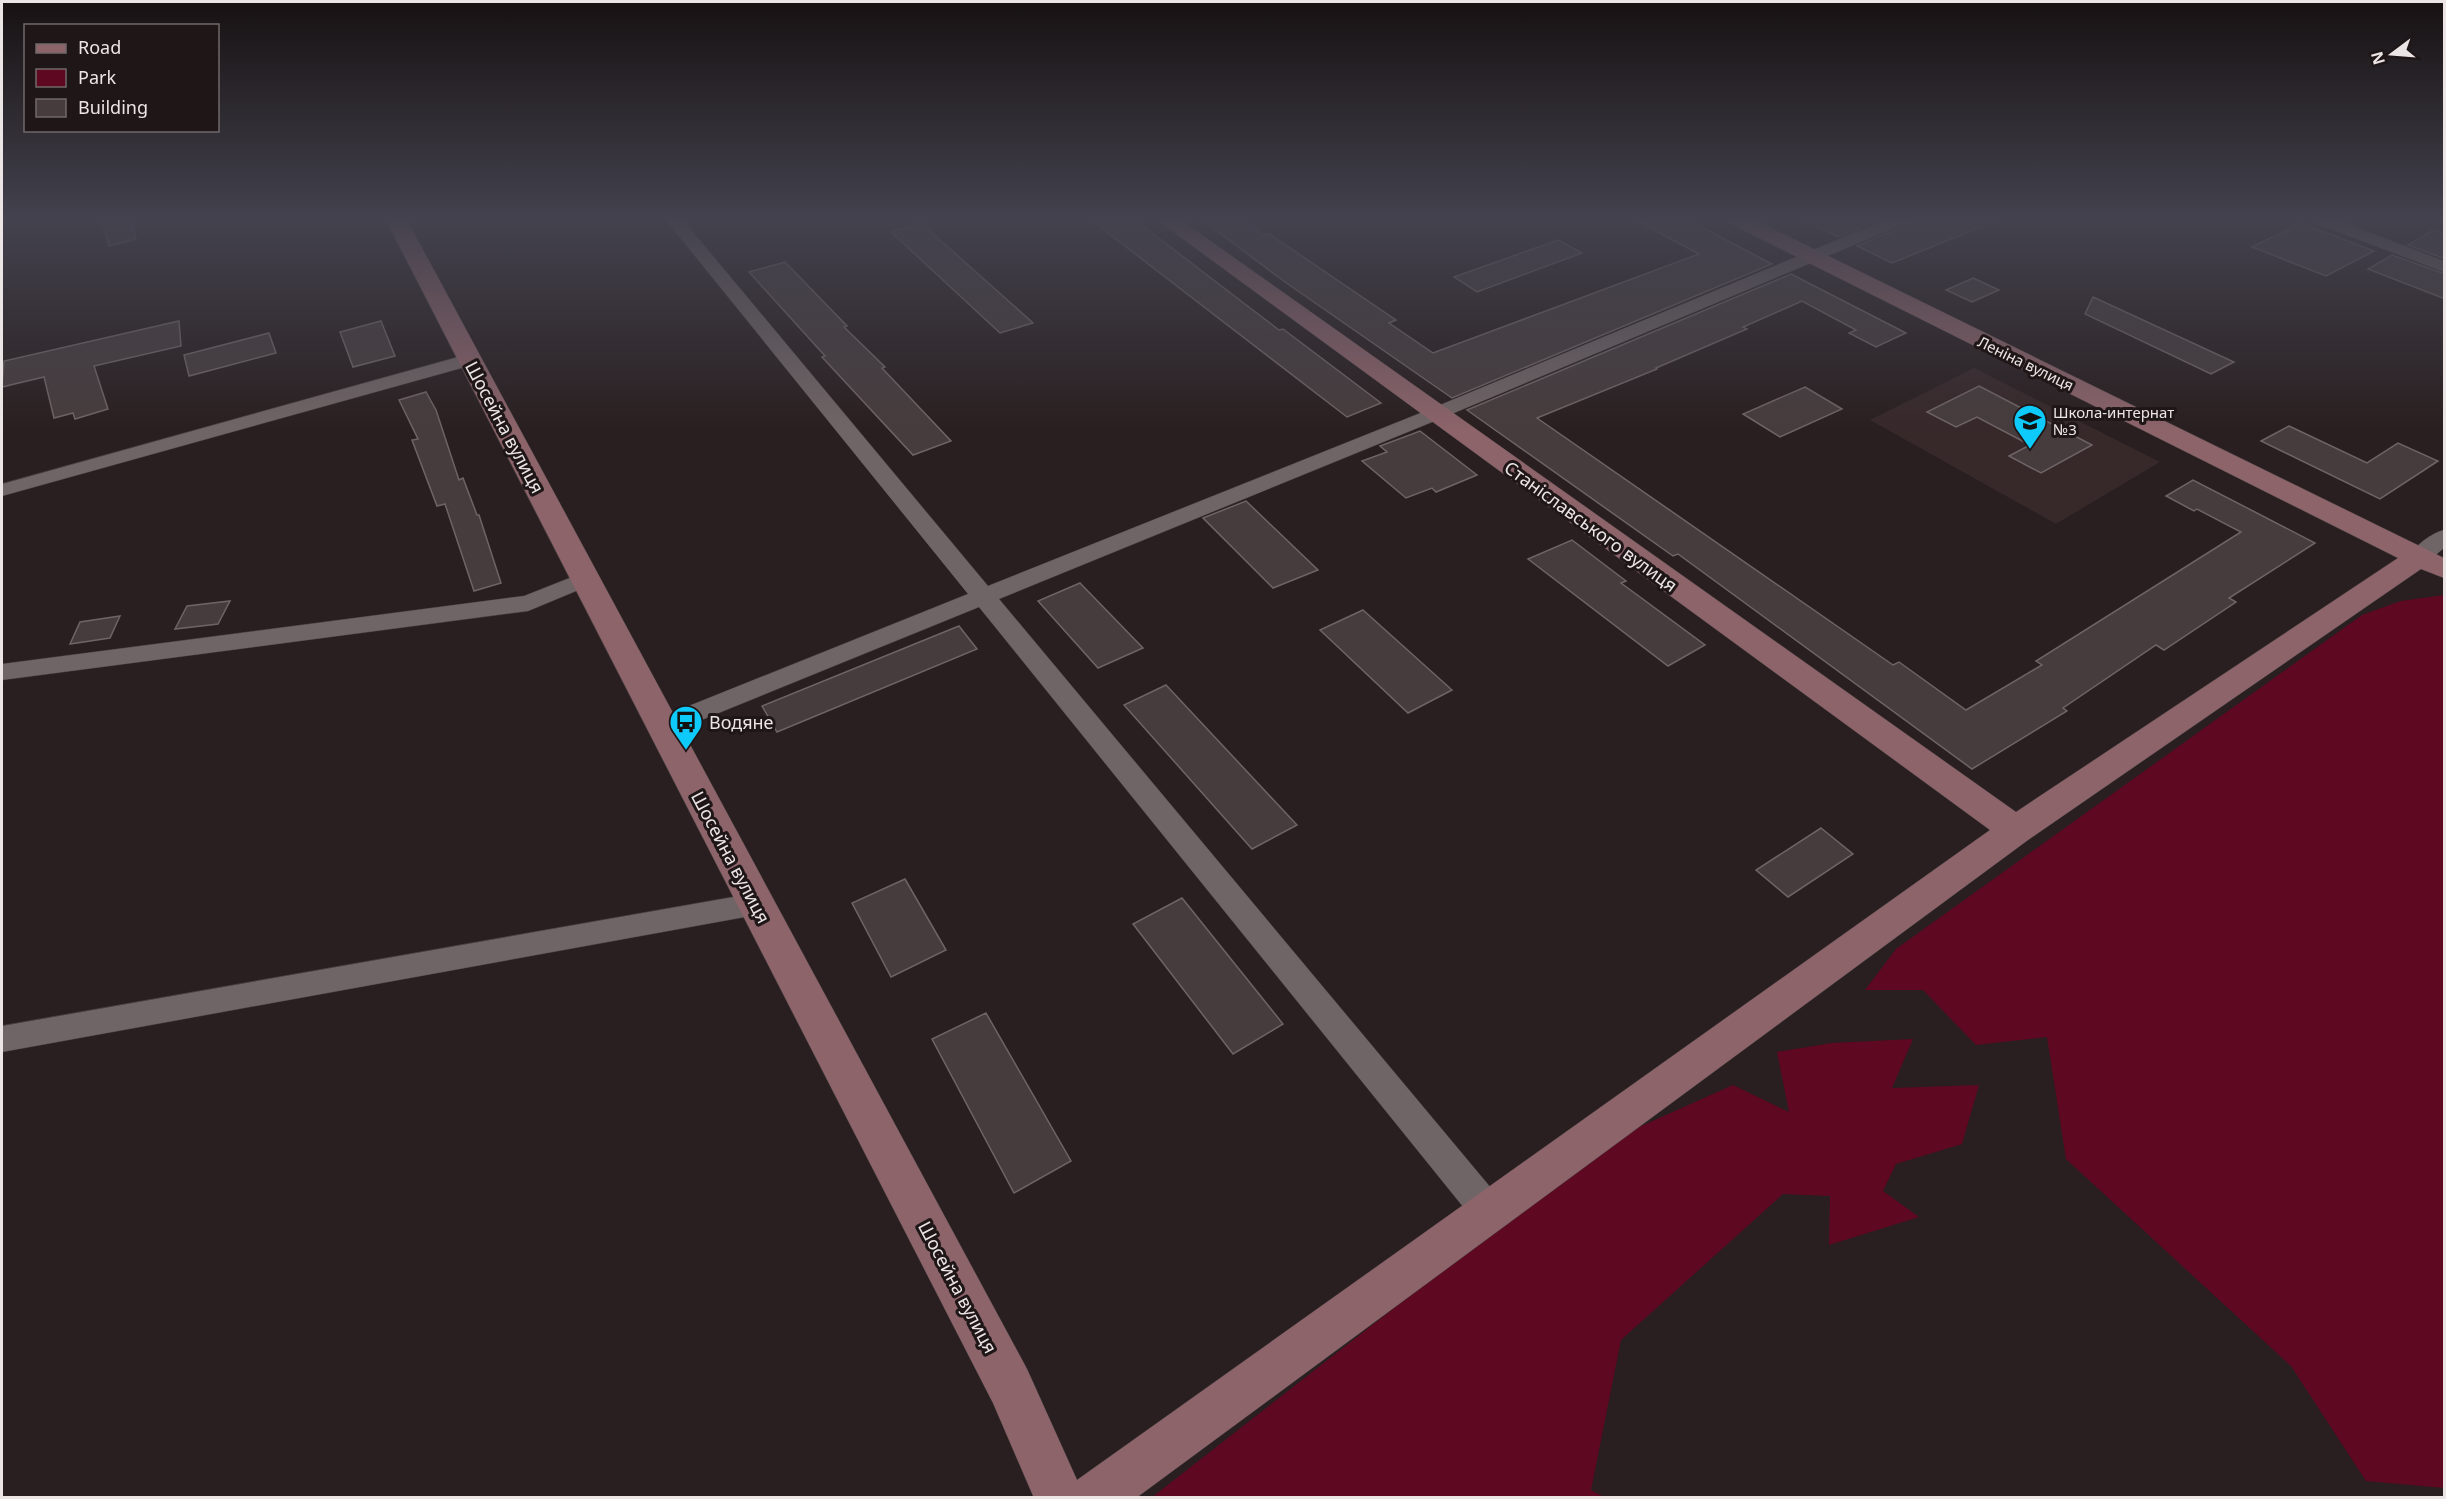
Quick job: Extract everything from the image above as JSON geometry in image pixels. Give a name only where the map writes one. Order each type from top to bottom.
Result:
[{"type":"street","name":"Шосейна вулиця","points":[[433,290],[1010,1386],[1059,1497]]},
{"type":"street","points":[[731,290],[1490,1212]]},
{"type":"street","name":"Станіславського вулиця","points":[[1264,290],[2016,830]]},
{"type":"street","points":[[663,726],[1435,414],[1733,290]]},
{"type":"street","name":"Леніна вулиця","points":[[1881,290],[2436,554]]},
{"type":"street","points":[[2,490],[470,360]]},
{"type":"street","points":[[1094,1497],[2016,830],[2436,554]]},
{"type":"street","points":[[2,672],[528,603],[585,579]]},
{"type":"street","points":[[2,1039],[756,904]]},
{"type":"shaded area","name":"Школа-интернат №3","points":[[1974,368],[2160,462],[2056,524],[1870,420]]},
{"type":"green space","points":[[2444,595],[2444,1488],[2366,1481],[2291,1366],[2066,1159],[2047,1037],[1976,1045],[1923,990],[1865,990],[1896,949],[2362,615],[2401,601]]},
{"type":"green space","points":[[1913,1039],[1892,1088],[1979,1085],[1962,1144],[1896,1164],[1883,1191],[1919,1217],[1829,1245],[1830,1196],[1783,1194],[1621,1340],[1591,1490],[1604,1497],[1151,1498],[1608,1141],[1733,1085],[1789,1112],[1777,1052],[1832,1043]]},
{"type":"building","points":[[765,290],[812,290],[951,441],[913,455],[822,357],[825,356]]},
{"type":"building","points":[[954,290],[996,290],[1033,323],[1000,333]]},
{"type":"building","points":[[1182,290],[1227,290],[1279,330],[1283,329],[1381,403],[1347,417]]},
{"type":"building","points":[[1296,290],[1352,290],[1396,320],[1389,323],[1433,353],[1602,290],[1710,290],[1452,398]]},
{"type":"building","points":[[1753,290],[1822,290],[1906,333],[1876,347],[1849,333],[1856,330],[1802,301],[1743,327],[1747,329],[1657,369],[1537,418],[1893,665],[1899,662],[1966,710],[2042,665],[2036,661],[2241,532],[2166,496],[2193,480],[2315,543],[2229,598],[2236,602],[2164,650],[2156,645],[2063,708],[2067,711],[1972,769],[1678,554],[1673,556],[1467,410]]},
{"type":"building","points":[[1946,290],[1999,290],[1999,290],[1972,302]]},
{"type":"building","points":[[2422,290],[2445,290],[2445,299]]},
{"type":"building","points":[[2093,297],[2234,362],[2211,374],[2085,314]]},
{"type":"building","points":[[179,321],[181,346],[94,366],[108,409],[75,419],[73,413],[54,418],[44,377],[2,387],[4,361]]},
{"type":"building","points":[[381,321],[395,356],[353,367],[340,332]]},
{"type":"building","points":[[269,333],[276,353],[189,376],[184,355]]},
{"type":"building","points":[[1979,386],[2092,445],[2041,473],[2009,456],[2030,445],[1977,417],[1956,427],[1927,412]]},
{"type":"building","points":[[1805,387],[1842,409],[1780,437],[1743,414]]},
{"type":"building","points":[[426,392],[436,410],[459,480],[463,478],[477,515],[479,515],[501,583],[474,591],[445,504],[437,506],[412,440],[418,439],[399,400]]},
{"type":"building","points":[[2289,426],[2367,463],[2398,443],[2438,461],[2380,499],[2261,441]]},
{"type":"building","points":[[1420,431],[1477,475],[1436,492],[1432,488],[1406,498],[1362,461],[1387,452],[1380,446]]},
{"type":"building","points":[[1246,501],[1318,570],[1273,588],[1203,518]]},
{"type":"building","points":[[1572,540],[1626,581],[1621,583],[1705,645],[1668,666],[1528,559]]},
{"type":"building","points":[[1080,583],[1143,648],[1098,668],[1038,601]]},
{"type":"building","points":[[230,601],[218,624],[175,629],[187,606]]},
{"type":"building","points":[[1363,610],[1452,690],[1408,713],[1320,630]]},
{"type":"building","points":[[120,616],[110,638],[70,644],[80,622]]},
{"type":"building","points":[[959,626],[977,649],[777,732],[762,706]]},
{"type":"building","points":[[1166,685],[1297,825],[1252,849],[1124,705]]},
{"type":"building","points":[[1821,828],[1853,854],[1788,897],[1756,870]]},
{"type":"building","points":[[905,879],[946,950],[891,977],[852,903]]},
{"type":"building","points":[[1182,898],[1283,1024],[1233,1054],[1133,924]]},
{"type":"building","points":[[986,1013],[1071,1161],[1014,1193],[932,1039]]},
{"type":"place","name":"Школа-интернат №3","points":[[2030,450]]},
{"type":"place","name":"Водяне","points":[[686,751]]}]
